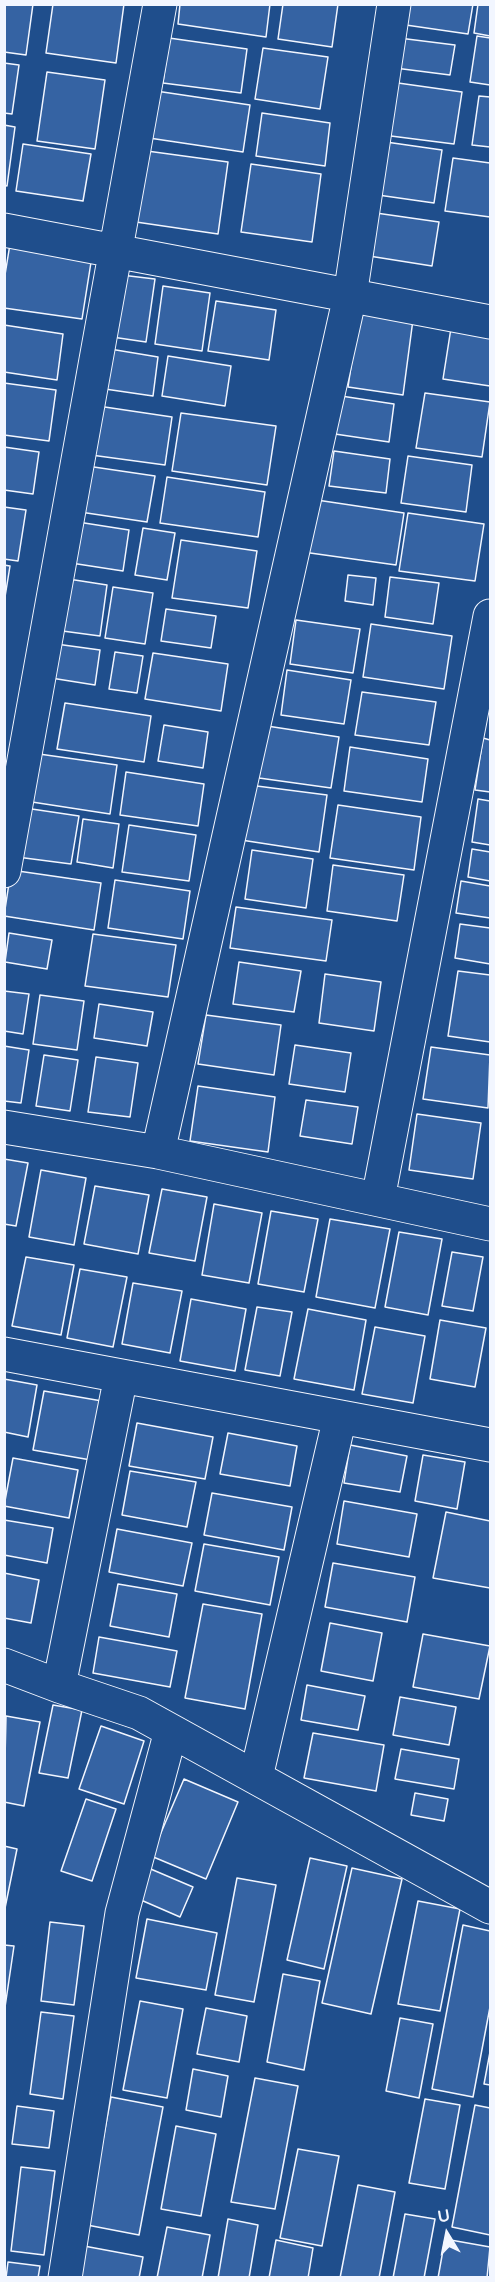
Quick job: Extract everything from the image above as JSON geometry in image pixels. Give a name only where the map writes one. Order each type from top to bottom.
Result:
[{"type":"street","points":[[4,871],[160,4]]},
{"type":"street","points":[[158,1152],[350,296],[394,4]]},
{"type":"street","points":[[4,230],[490,322]]},
{"type":"street","points":[[378,1199],[490,615]]},
{"type":"street","points":[[4,1127],[158,1152],[490,1224]]},
{"type":"street","points":[[4,1354],[490,1445]]},
{"type":"street","points":[[59,1686],[121,1376]]},
{"type":"street","points":[[256,1777],[340,1417]]},
{"type":"street","points":[[4,1665],[139,1713],[490,1901]]},
{"type":"street","points":[[65,2277],[122,1913],[171,1731]]},
{"type":"building","points":[[4,4],[33,4],[26,55],[4,52]]},
{"type":"building","points":[[53,4],[124,4],[116,63],[46,53]]},
{"type":"building","points":[[180,4],[270,4],[266,37],[178,24]]},
{"type":"building","points":[[283,4],[338,4],[332,47],[278,39]]},
{"type":"building","points":[[401,4],[473,4],[468,34],[399,24]]},
{"type":"building","points":[[478,4],[490,4],[490,36],[474,33]]},
{"type":"building","points":[[477,36],[490,38],[490,85],[470,82]]},
{"type":"building","points":[[169,38],[247,49],[241,93],[163,83]]},
{"type":"building","points":[[399,38],[455,45],[450,75],[395,68]]},
{"type":"building","points":[[263,48],[328,57],[320,109],[255,99]]},
{"type":"building","points":[[4,63],[19,65],[12,114],[4,113]]},
{"type":"building","points":[[47,72],[105,80],[95,149],[37,141]]},
{"type":"building","points":[[391,82],[462,92],[454,144],[383,135]]},
{"type":"building","points":[[156,91],[250,105],[243,152],[149,138]]},
{"type":"building","points":[[479,96],[490,97],[490,147],[472,145]]},
{"type":"building","points":[[262,113],[330,123],[325,166],[256,156]]},
{"type":"building","points":[[4,125],[15,127],[7,186],[4,185]]},
{"type":"building","points":[[386,142],[442,150],[434,203],[378,195]]},
{"type":"building","points":[[23,144],[91,154],[83,201],[16,191]]},
{"type":"building","points":[[147,151],[228,162],[218,234],[136,222]]},
{"type":"building","points":[[453,158],[490,163],[490,217],[445,211]]},
{"type":"building","points":[[251,164],[321,174],[312,242],[241,232]]},
{"type":"building","points":[[376,213],[439,222],[432,266],[369,256]]},
{"type":"building","points":[[10,244],[92,256],[82,319],[4,308],[4,281]]},
{"type":"building","points":[[121,275],[155,279],[146,342],[112,337]]},
{"type":"building","points":[[163,286],[210,293],[202,351],[155,344]]},
{"type":"building","points":[[216,301],[276,310],[269,360],[208,351]]},
{"type":"building","points":[[360,305],[414,312],[403,395],[348,387]]},
{"type":"building","points":[[4,325],[63,334],[57,380],[4,372]]},
{"type":"building","points":[[451,328],[490,333],[490,386],[443,379]]},
{"type":"building","points":[[110,349],[158,357],[153,396],[105,389]]},
{"type":"building","points":[[168,356],[231,366],[225,406],[162,396]]},
{"type":"building","points":[[4,383],[56,390],[49,441],[4,435]]},
{"type":"building","points":[[425,393],[490,402],[482,457],[416,448]]},
{"type":"building","points":[[341,396],[394,404],[389,442],[335,434]]},
{"type":"building","points":[[98,406],[172,417],[165,465],[91,455]]},
{"type":"building","points":[[181,413],[276,426],[267,485],[172,471]]},
{"type":"building","points":[[4,447],[39,452],[33,494],[4,490]]},
{"type":"building","points":[[334,451],[390,459],[386,493],[329,486]]},
{"type":"building","points":[[408,456],[472,465],[466,512],[401,503]]},
{"type":"building","points":[[87,466],[155,476],[147,522],[80,512]]},
{"type":"building","points":[[167,477],[265,492],[258,537],[160,523]]},
{"type":"building","points":[[310,499],[404,513],[396,565],[303,552]]},
{"type":"building","points":[[4,507],[26,510],[18,561],[4,559]]},
{"type":"building","points":[[408,513],[484,524],[475,581],[399,571]]},
{"type":"building","points":[[78,522],[129,530],[123,571],[71,563]]},
{"type":"building","points":[[143,528],[175,533],[167,580],[135,575]]},
{"type":"building","points":[[181,540],[257,551],[248,608],[172,598]]},
{"type":"building","points":[[4,565],[10,566],[4,603]]},
{"type":"building","points":[[348,575],[376,578],[373,605],[345,601]]},
{"type":"building","points":[[390,577],[439,583],[433,624],[385,617]]},
{"type":"building","points":[[62,578],[107,585],[100,636],[55,630]]},
{"type":"building","points":[[113,587],[153,593],[145,644],[105,638]]},
{"type":"building","points":[[166,609],[216,616],[211,648],[161,641]]},
{"type":"building","points":[[296,620],[360,629],[353,673],[290,664]]},
{"type":"building","points":[[371,624],[452,636],[444,689],[363,677]]},
{"type":"building","points":[[56,644],[100,650],[95,685],[51,678]]},
{"type":"building","points":[[115,652],[143,656],[137,693],[109,689]]},
{"type":"building","points":[[153,653],[228,664],[221,711],[145,699]]},
{"type":"building","points":[[287,670],[351,680],[344,724],[281,715]]},
{"type":"building","points":[[362,692],[436,702],[429,745],[355,735]]},
{"type":"building","points":[[65,703],[151,716],[144,762],[57,749]]},
{"type":"building","points":[[164,725],[208,732],[203,768],[158,761]]},
{"type":"building","points":[[267,726],[339,737],[331,788],[259,778]]},
{"type":"building","points":[[483,738],[490,740],[490,792],[475,790]]},
{"type":"building","points":[[350,747],[428,759],[422,802],[344,791]]},
{"type":"building","points":[[39,754],[117,765],[110,814],[32,802]]},
{"type":"building","points":[[126,772],[204,784],[198,826],[120,815]]},
{"type":"building","points":[[249,785],[327,795],[319,852],[241,840]]},
{"type":"building","points":[[478,799],[490,801],[490,845],[472,842]]},
{"type":"building","points":[[338,805],[421,817],[414,870],[330,858]]},
{"type":"building","points":[[25,808],[79,816],[71,864],[17,857]]},
{"type":"building","points":[[83,819],[119,824],[113,868],[77,862]]},
{"type":"building","points":[[129,825],[196,835],[189,881],[122,872]]},
{"type":"building","points":[[472,849],[490,852],[490,881],[468,877]]},
{"type":"building","points":[[252,850],[313,859],[306,908],[245,899]]},
{"type":"building","points":[[333,865],[404,875],[397,921],[327,911]]},
{"type":"building","points":[[11,870],[101,883],[94,930],[4,916]]},
{"type":"building","points":[[115,880],[190,891],[183,939],[108,928]]},
{"type":"building","points":[[461,881],[490,886],[490,918],[456,913]]},
{"type":"building","points":[[236,907],[332,920],[326,961],[230,948]]},
{"type":"building","points":[[460,924],[490,928],[490,964],[455,958]]},
{"type":"building","points":[[9,933],[52,940],[47,969],[5,962]]},
{"type":"building","points":[[93,934],[176,945],[168,997],[85,986]]},
{"type":"building","points":[[239,962],[301,971],[294,1012],[233,1004]]},
{"type":"building","points":[[458,971],[490,975],[490,1042],[448,1036]]},
{"type":"building","points":[[325,974],[381,982],[374,1031],[319,1023]]},
{"type":"building","points":[[4,991],[29,994],[23,1034],[4,1031]]},
{"type":"building","points":[[40,995],[84,1001],[77,1050],[33,1044]]},
{"type":"building","points":[[99,1004],[153,1012],[147,1046],[94,1038]]},
{"type":"building","points":[[206,1015],[281,1025],[274,1075],[198,1064]]},
{"type":"building","points":[[295,1045],[351,1053],[345,1092],[289,1084]]},
{"type":"building","points":[[4,1046],[29,1050],[21,1103],[4,1101]]},
{"type":"building","points":[[431,1047],[490,1055],[488,1108],[423,1099]]},
{"type":"building","points":[[44,1055],[78,1060],[70,1111],[36,1106]]},
{"type":"building","points":[[96,1057],[138,1063],[130,1117],[88,1112]]},
{"type":"building","points":[[198,1086],[275,1097],[268,1152],[190,1141]]},
{"type":"building","points":[[306,1100],[358,1107],[352,1144],[300,1136]]},
{"type":"building","points":[[417,1114],[481,1123],[473,1179],[409,1170]]},
{"type":"building","points":[[4,1159],[28,1163],[16,1226],[4,1224]]},
{"type":"building","points":[[41,1170],[86,1178],[74,1245],[29,1237]]},
{"type":"building","points":[[95,1186],[149,1195],[138,1254],[84,1244]]},
{"type":"building","points":[[162,1189],[207,1197],[195,1261],[149,1253]]},
{"type":"building","points":[[214,1204],[262,1213],[249,1283],[202,1275]]},
{"type":"building","points":[[271,1211],[318,1219],[304,1292],[258,1284]]},
{"type":"building","points":[[330,1219],[390,1229],[375,1308],[316,1297]]},
{"type":"building","points":[[399,1232],[442,1239],[428,1315],[385,1307]]},
{"type":"building","points":[[452,1252],[483,1257],[473,1311],[442,1306]]},
{"type":"building","points":[[26,1257],[74,1265],[61,1335],[12,1326]]},
{"type":"building","points":[[80,1269],[127,1277],[113,1347],[67,1338]]},
{"type":"building","points":[[133,1283],[182,1291],[170,1353],[122,1344]]},
{"type":"building","points":[[191,1299],[246,1309],[235,1371],[180,1361]]},
{"type":"building","points":[[257,1307],[292,1312],[280,1376],[245,1370]]},
{"type":"building","points":[[308,1309],[366,1320],[354,1390],[294,1379]]},
{"type":"building","points":[[440,1320],[486,1328],[475,1387],[430,1379]]},
{"type":"building","points":[[375,1327],[425,1336],[413,1403],[362,1394]]},
{"type":"building","points":[[4,1379],[37,1385],[28,1437],[4,1432]]},
{"type":"building","points":[[44,1391],[102,1401],[91,1460],[33,1450]]},
{"type":"building","points":[[137,1423],[213,1437],[205,1479],[129,1466]]},
{"type":"building","points":[[228,1433],[297,1446],[290,1486],[220,1474]]},
{"type":"building","points":[[350,1445],[407,1456],[400,1492],[344,1483]]},
{"type":"building","points":[[423,1455],[465,1462],[457,1509],[415,1501]]},
{"type":"building","points":[[13,1458],[78,1470],[69,1518],[4,1506]]},
{"type":"building","points":[[130,1471],[196,1482],[187,1527],[122,1515]]},
{"type":"building","points":[[212,1493],[292,1507],[284,1550],[204,1535]]},
{"type":"building","points":[[344,1501],[417,1514],[409,1557],[337,1544]]},
{"type":"building","points":[[446,1512],[490,1521],[490,1588],[433,1578]]},
{"type":"building","points":[[4,1520],[53,1528],[47,1563],[4,1555]]},
{"type":"building","points":[[117,1529],[192,1543],[183,1586],[109,1572]]},
{"type":"building","points":[[204,1544],[279,1557],[270,1605],[195,1591]]},
{"type":"building","points":[[333,1563],[415,1577],[407,1622],[325,1607]]},
{"type":"building","points":[[4,1573],[39,1580],[31,1623],[4,1618]]},
{"type":"building","points":[[118,1584],[177,1594],[169,1637],[110,1626]]},
{"type":"building","points":[[203,1604],[262,1614],[245,1709],[185,1698]]},
{"type":"building","points":[[330,1623],[382,1633],[373,1681],[321,1671]]},
{"type":"building","points":[[423,1634],[490,1646],[479,1699],[413,1687]]},
{"type":"building","points":[[99,1637],[177,1651],[170,1687],[93,1673]]},
{"type":"building","points":[[307,1685],[365,1696],[358,1730],[301,1720]]},
{"type":"building","points":[[400,1697],[456,1707],[449,1745],[393,1735]]},
{"type":"building","points":[[53,1705],[82,1710],[68,1778],[39,1773]]},
{"type":"building","points":[[6,1716],[40,1722],[24,1806],[4,1802]]},
{"type":"building","points":[[101,1726],[144,1741],[124,1804],[79,1789]]},
{"type":"building","points":[[313,1733],[384,1745],[376,1791],[304,1778]]},
{"type":"building","points":[[401,1749],[459,1759],[454,1789],[395,1779]]},
{"type":"building","points":[[184,1779],[238,1802],[206,1879],[151,1856]]},
{"type":"building","points":[[415,1793],[448,1799],[444,1821],[411,1815]]},
{"type":"building","points":[[86,1799],[116,1809],[92,1881],[61,1871]]},
{"type":"building","points":[[4,1846],[17,1849],[4,1913]]},
{"type":"building","points":[[310,1858],[347,1866],[324,1969],[287,1960]]},
{"type":"building","points":[[146,1867],[193,1887],[180,1917],[134,1897]]},
{"type":"building","points":[[352,1868],[402,1879],[371,2014],[322,2003]]},
{"type":"building","points":[[237,1878],[276,1885],[254,2002],[215,1995]]},
{"type":"building","points":[[418,1901],[460,1909],[440,2011],[398,2004]]},
{"type":"building","points":[[147,1919],[217,1933],[206,1990],[136,1978]]},
{"type":"building","points":[[50,1922],[84,1926],[74,2005],[41,2001]]},
{"type":"building","points":[[463,1925],[490,1931],[490,2007],[473,2097],[432,2089]]},
{"type":"building","points":[[4,1945],[14,1946],[4,2014]]},
{"type":"building","points":[[283,1974],[320,1981],[304,2070],[267,2062]]},
{"type":"building","points":[[140,2001],[183,2009],[167,2098],[123,2090]]},
{"type":"building","points":[[206,2008],[247,2016],[239,2062],[197,2054]]},
{"type":"building","points":[[41,2012],[74,2016],[63,2099],[30,2094]]},
{"type":"building","points":[[400,2018],[433,2024],[419,2098],[386,2091]]},
{"type":"building","points":[[490,2052],[490,2085],[484,2084]]},
{"type":"building","points":[[193,2069],[228,2076],[221,2117],[186,2110]]},
{"type":"building","points":[[255,2078],[298,2086],[275,2209],[231,2202]]},
{"type":"building","points":[[111,2097],[163,2107],[139,2235],[87,2225]]},
{"type":"building","points":[[425,2099],[460,2105],[445,2189],[409,2183]]},
{"type":"building","points":[[475,2105],[490,2108],[490,2235],[452,2227]]},
{"type":"building","points":[[17,2106],[54,2111],[49,2148],[12,2144]]},
{"type":"building","points":[[176,2126],[216,2134],[201,2216],[161,2209]]},
{"type":"building","points":[[298,2149],[339,2156],[322,2246],[280,2238]]},
{"type":"building","points":[[21,2167],[55,2171],[44,2255],[11,2251]]},
{"type":"building","points":[[358,2185],[395,2192],[379,2278],[340,2278]]},
{"type":"building","points":[[405,2214],[435,2219],[424,2278],[393,2278]]},
{"type":"building","points":[[228,2219],[258,2225],[249,2278],[218,2278]]},
{"type":"building","points":[[167,2227],[210,2235],[202,2278],[157,2278]]},
{"type":"building","points":[[445,2239],[490,2247],[487,2278],[438,2278]]},
{"type":"building","points":[[276,2240],[313,2248],[308,2278],[269,2278]]},
{"type":"building","points":[[84,2246],[143,2257],[139,2278],[78,2278]]},
{"type":"building","points":[[8,2262],[40,2266],[38,2278],[6,2278]]}]
